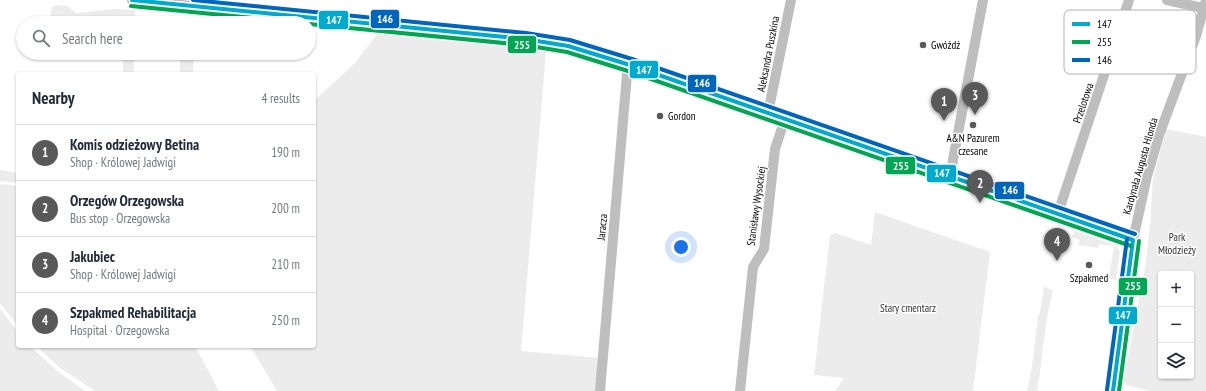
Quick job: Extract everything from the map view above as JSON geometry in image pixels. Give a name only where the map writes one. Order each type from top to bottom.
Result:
[{"type":"street","points":[[135,0],[289,16]]},
{"type":"street","name":"Aleksandra Puszkina","points":[[768,113],[791,0]]},
{"type":"street","points":[[950,176],[983,0]]},
{"type":"street","name":"Przelotowa","points":[[1126,10],[1129,0]]},
{"type":"street","points":[[1167,0],[1204,4]]},
{"type":"street","name":"Kardynała Augusta Hlonda","points":[[1196,36],[1204,4]]},
{"type":"street","points":[[316,19],[540,41],[568,46],[768,113],[1132,240]]},
{"type":"street","name":"Jaracza","points":[[600,391],[627,74],[630,66]]},
{"type":"street","name":"Przelotowa","points":[[1058,213],[1104,74]]},
{"type":"street","name":"Kardynała Augusta Hlonda","points":[[1113,391],[1131,262],[1132,240],[1147,176],[1159,135],[1182,74]]},
{"type":"street","name":"Stanisławy Wysockiej","points":[[740,391],[753,267],[764,248],[775,149],[785,119]]},
{"type":"green space","points":[[56,5],[67,6],[76,13],[116,9],[135,10],[135,16],[50,16],[52,7]]},
{"type":"green space","points":[[380,30],[504,43],[546,51],[521,351],[599,358],[595,391],[277,391],[251,348],[316,348],[316,98],[355,63]]},
{"type":"green space","points":[[123,60],[134,60],[134,72],[123,72]]},
{"type":"green space","points":[[180,60],[194,60],[193,72],[180,72]]},
{"type":"green space","name":"Park Młodzieży","points":[[1166,129],[1206,137],[1206,391],[1149,391],[1123,384],[1146,262],[1153,178]]},
{"type":"green space","points":[[0,170],[16,173],[16,183],[0,181]]},
{"type":"green space","points":[[0,184],[16,186],[16,323],[0,303]]},
{"type":"green space","name":"Stary cmentarz","points":[[875,212],[990,252],[973,391],[835,391],[844,378],[814,375],[830,235],[835,233],[871,245]]},
{"type":"green space","points":[[1075,231],[1116,246],[1120,252],[1116,280],[1109,278],[1114,246],[1099,244],[1098,248],[1078,245],[1080,240],[1072,237]]},
{"type":"green space","points":[[1044,286],[1053,291],[1039,379],[1037,391],[1027,391],[1032,367],[1038,316],[1040,313]]},
{"type":"green space","points":[[0,309],[16,329],[16,348],[32,348],[57,371],[85,391],[0,391]]},
{"type":"green space","points":[[38,348],[196,348],[219,391],[95,391],[60,368]]},
{"type":"transit line","name":"147","points":[[132,0],[293,16]]},
{"type":"transit line","name":"146","points":[[193,0],[526,33],[570,40],[632,59],[1135,234]]},
{"type":"transit line","name":"255","points":[[131,6],[232,16]]},
{"type":"transit line","name":"147","points":[[316,18],[525,39],[568,46],[630,65],[1133,240]]},
{"type":"transit line","name":"255","points":[[316,25],[524,45],[567,52],[628,71],[1131,246]]},
{"type":"transit line","name":"146","points":[[1107,390],[1127,239]]},
{"type":"transit line","name":"147","points":[[1113,391],[1133,240]]},
{"type":"transit line","name":"255","points":[[1119,391],[1139,241]]},
{"type":"place","name":"Gwóźdź","points":[[923,45]]},
{"type":"place","name":"Jakubiec","points":[[975,115]]},
{"type":"place","name":"Gordon","points":[[660,116]]},
{"type":"place","name":"Komis odzieżowy Betina","points":[[944,121]]},
{"type":"place","name":"A&N Pazurem czesane","points":[[973,125]]},
{"type":"place","name":"Orzegów Orzegowska","points":[[980,203]]},
{"type":"place","name":"Szpakmed Rehabilitacja","points":[[1057,261]]},
{"type":"place","name":"Szpakmed","points":[[1089,265]]}]
